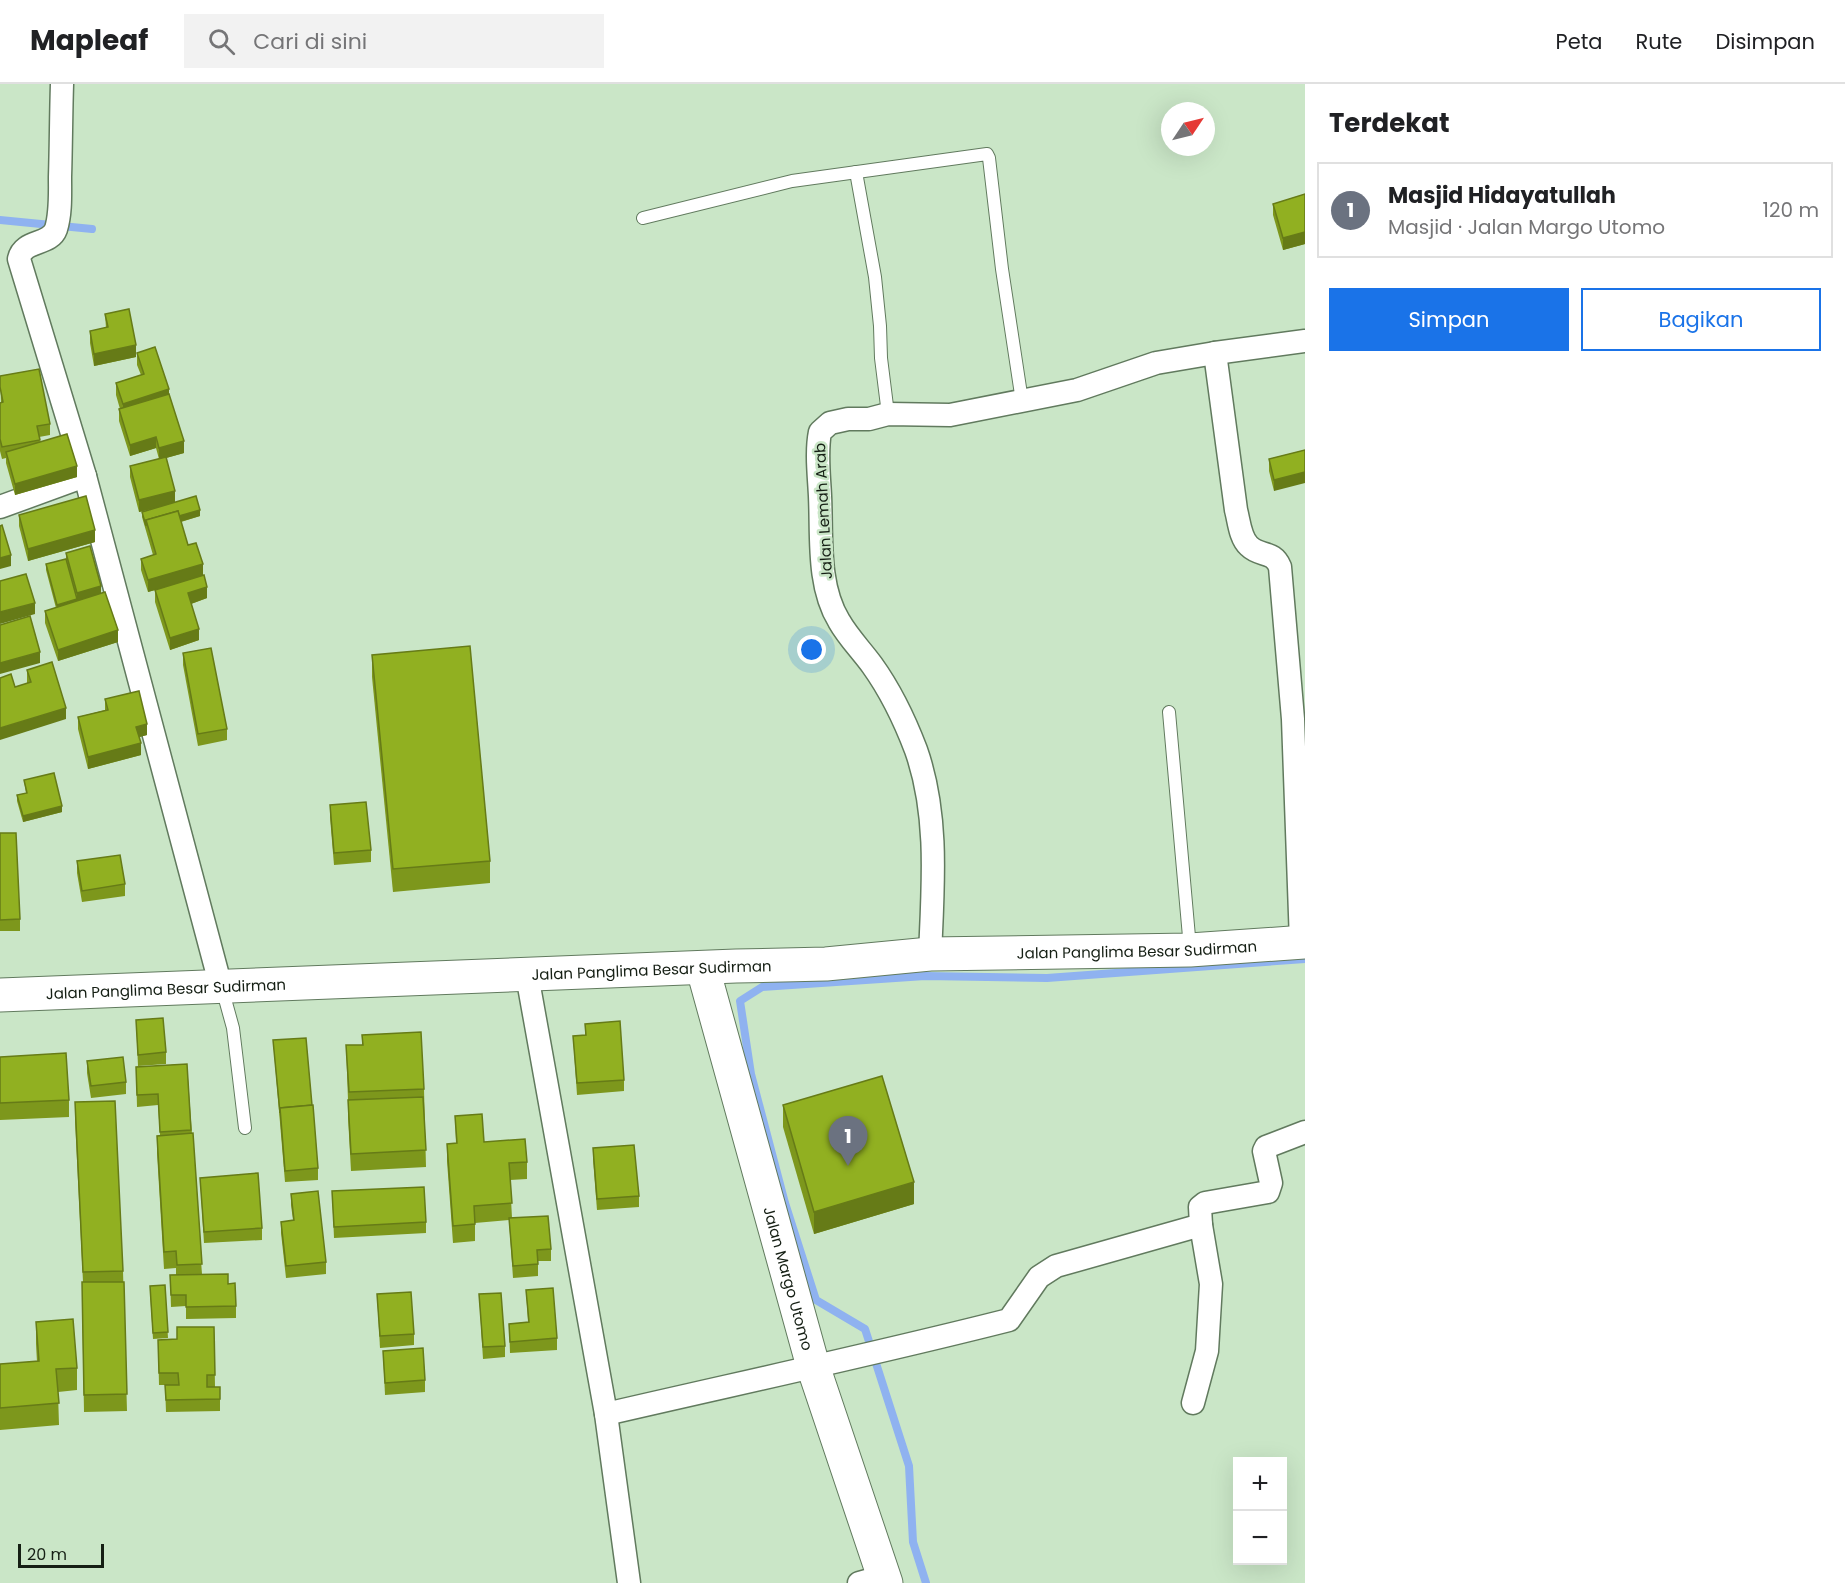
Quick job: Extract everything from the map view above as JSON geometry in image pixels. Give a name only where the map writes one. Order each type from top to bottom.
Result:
[{"type":"main road","name":"Jalan Panglima Besar Sudirman","points":[[0,996],[826,964],[930,954],[1190,950],[1303,942]]},
{"type":"main road","name":"Jalan Margo Utomo","points":[[703,969],[813,1366],[876,1581]]},
{"type":"street","points":[[62,84],[58,220],[50,238],[26,246],[20,252],[19,259],[85,476],[221,987]]},
{"type":"street","name":"Jalan Lemah Arab","points":[[930,954],[934,871],[931,810],[916,752],[883,681],[837,619],[824,574],[818,464],[820,432],[834,422],[869,419],[888,414],[950,415],[1077,390],[1156,363],[1305,341]]},
{"type":"street","points":[[1215,353],[1236,510],[1242,534],[1251,549],[1275,558],[1282,576],[1293,719],[1303,942]]},
{"type":"street","points":[[0,507],[85,476]]},
{"type":"street","points":[[527,975],[606,1414],[629,1583]]},
{"type":"street","points":[[1193,1403],[1207,1351],[1211,1284],[1201,1225],[1201,1205],[1268,1192],[1271,1182],[1264,1151],[1266,1147],[1305,1132]]},
{"type":"street","points":[[606,1414],[890,1350],[1009,1320],[1039,1277],[1056,1266],[1201,1225]]},
{"type":"lane","points":[[643,218],[792,181],[987,154],[1022,401]]},
{"type":"lane","points":[[856,172],[875,277],[888,414]]},
{"type":"lane","points":[[1169,712],[1190,950]]},
{"type":"lane","points":[[221,987],[234,1038],[245,1128]]},
{"type":"building","points":[[1305,194],[1305,232],[1283,238],[1273,204]]},
{"type":"building","points":[[129,309],[136,345],[94,354],[90,331],[108,327],[105,314]]},
{"type":"building","points":[[155,347],[169,389],[123,404],[116,383],[144,374],[137,353]]},
{"type":"building","points":[[39,369],[50,424],[37,426],[40,440],[2,447],[0,403],[3,402],[0,376]]},
{"type":"building","points":[[169,394],[184,441],[159,448],[156,437],[130,445],[119,409]]},
{"type":"building","points":[[67,434],[77,466],[15,484],[6,452]]},
{"type":"building","points":[[1305,450],[1305,472],[1274,480],[1269,459]]},
{"type":"building","points":[[166,457],[175,491],[139,500],[130,466]]},
{"type":"building","points":[[86,496],[95,530],[28,549],[19,515]]},
{"type":"building","points":[[196,496],[200,510],[179,516],[178,511],[146,520],[146,526],[142,512]]},
{"type":"building","points":[[178,511],[188,545],[196,543],[203,564],[148,580],[141,559],[156,554],[146,520]]},
{"type":"building","points":[[2,525],[11,555],[0,558],[0,526]]},
{"type":"building","points":[[90,546],[101,586],[77,593],[66,553]]},
{"type":"building","points":[[66,559],[77,599],[57,605],[46,564]]},
{"type":"building","points":[[26,574],[35,603],[0,612],[0,581]]},
{"type":"building","points":[[204,575],[207,587],[188,593],[199,629],[170,638],[155,590]]},
{"type":"building","points":[[105,592],[118,630],[58,650],[45,611]]},
{"type":"building","points":[[30,616],[40,652],[0,663],[0,625]]},
{"type":"building","points":[[470,646],[490,861],[393,869],[372,655]]},
{"type":"building","points":[[211,648],[227,729],[198,734],[183,653]]},
{"type":"building","points":[[52,662],[66,708],[0,728],[0,678],[11,674],[15,687],[31,682],[27,670]]},
{"type":"building","points":[[139,691],[147,724],[136,727],[141,743],[88,757],[78,717],[108,710],[105,699]]},
{"type":"building","points":[[54,773],[62,806],[23,816],[17,795],[27,793],[24,780]]},
{"type":"building","points":[[366,802],[371,850],[334,853],[330,805]]},
{"type":"building","points":[[0,833],[16,833],[20,919],[0,920]]},
{"type":"building","points":[[120,855],[125,884],[82,891],[77,861]]},
{"type":"building","points":[[163,1018],[166,1052],[138,1055],[136,1020]]},
{"type":"building","points":[[620,1021],[624,1080],[577,1083],[573,1036],[586,1035],[585,1024]]},
{"type":"building","points":[[421,1032],[424,1089],[349,1092],[346,1045],[363,1045],[362,1035]]},
{"type":"building","points":[[306,1038],[312,1105],[280,1108],[280,1113],[273,1040]]},
{"type":"building","points":[[66,1053],[69,1100],[0,1103],[0,1057]]},
{"type":"building","points":[[123,1057],[126,1082],[91,1086],[87,1061]]},
{"type":"building","points":[[187,1064],[191,1130],[160,1132],[158,1094],[137,1095],[136,1067]]},
{"type":"building","points":[[882,1076],[914,1182],[814,1212],[783,1105]]},
{"type":"building","points":[[423,1097],[426,1150],[351,1154],[348,1100]]},
{"type":"building","points":[[115,1101],[123,1271],[83,1272],[75,1102]]},
{"type":"building","points":[[313,1105],[318,1168],[285,1171],[280,1108]]},
{"type":"building","points":[[482,1114],[484,1142],[525,1139],[527,1162],[509,1163],[512,1203],[474,1206],[475,1224],[453,1226],[447,1144],[457,1143],[455,1116]]},
{"type":"building","points":[[193,1133],[202,1264],[177,1265],[176,1251],[164,1252],[157,1136]]},
{"type":"building","points":[[634,1145],[639,1196],[597,1199],[593,1148]]},
{"type":"building","points":[[258,1173],[262,1228],[204,1232],[200,1178]]},
{"type":"building","points":[[424,1187],[426,1222],[334,1227],[332,1191]]},
{"type":"building","points":[[318,1191],[326,1262],[286,1266],[281,1222],[294,1220],[291,1194]]},
{"type":"building","points":[[548,1216],[551,1249],[537,1250],[538,1264],[513,1266],[509,1218]]},
{"type":"building","points":[[228,1274],[228,1284],[235,1283],[236,1306],[186,1307],[186,1295],[171,1295],[170,1275]]},
{"type":"building","points":[[82,1282],[124,1282],[127,1394],[84,1395]]},
{"type":"building","points":[[165,1285],[168,1332],[153,1333],[150,1286]]},
{"type":"building","points":[[553,1288],[557,1338],[510,1342],[509,1324],[529,1322],[526,1290]]},
{"type":"building","points":[[411,1292],[414,1334],[380,1336],[377,1294]]},
{"type":"building","points":[[501,1293],[505,1346],[483,1347],[479,1294]]},
{"type":"building","points":[[73,1319],[77,1368],[56,1369],[59,1403],[0,1408],[0,1364],[39,1361],[36,1322]]},
{"type":"building","points":[[177,1327],[214,1327],[215,1375],[207,1375],[207,1387],[220,1387],[220,1399],[166,1400],[165,1385],[179,1385],[178,1373],[159,1373],[158,1340],[177,1339]]},
{"type":"building","points":[[423,1348],[425,1380],[385,1383],[383,1351]]},
{"type":"waterway","points":[[0,220],[92,229]]},
{"type":"waterway","points":[[926,1583],[913,1542],[909,1466],[865,1329],[816,1300],[785,1203],[751,1074],[740,1001],[762,987],[925,976],[1047,978],[1305,959]]},
{"type":"place","name":"Masjid Hidayatullah","points":[[848,1166]]}]
